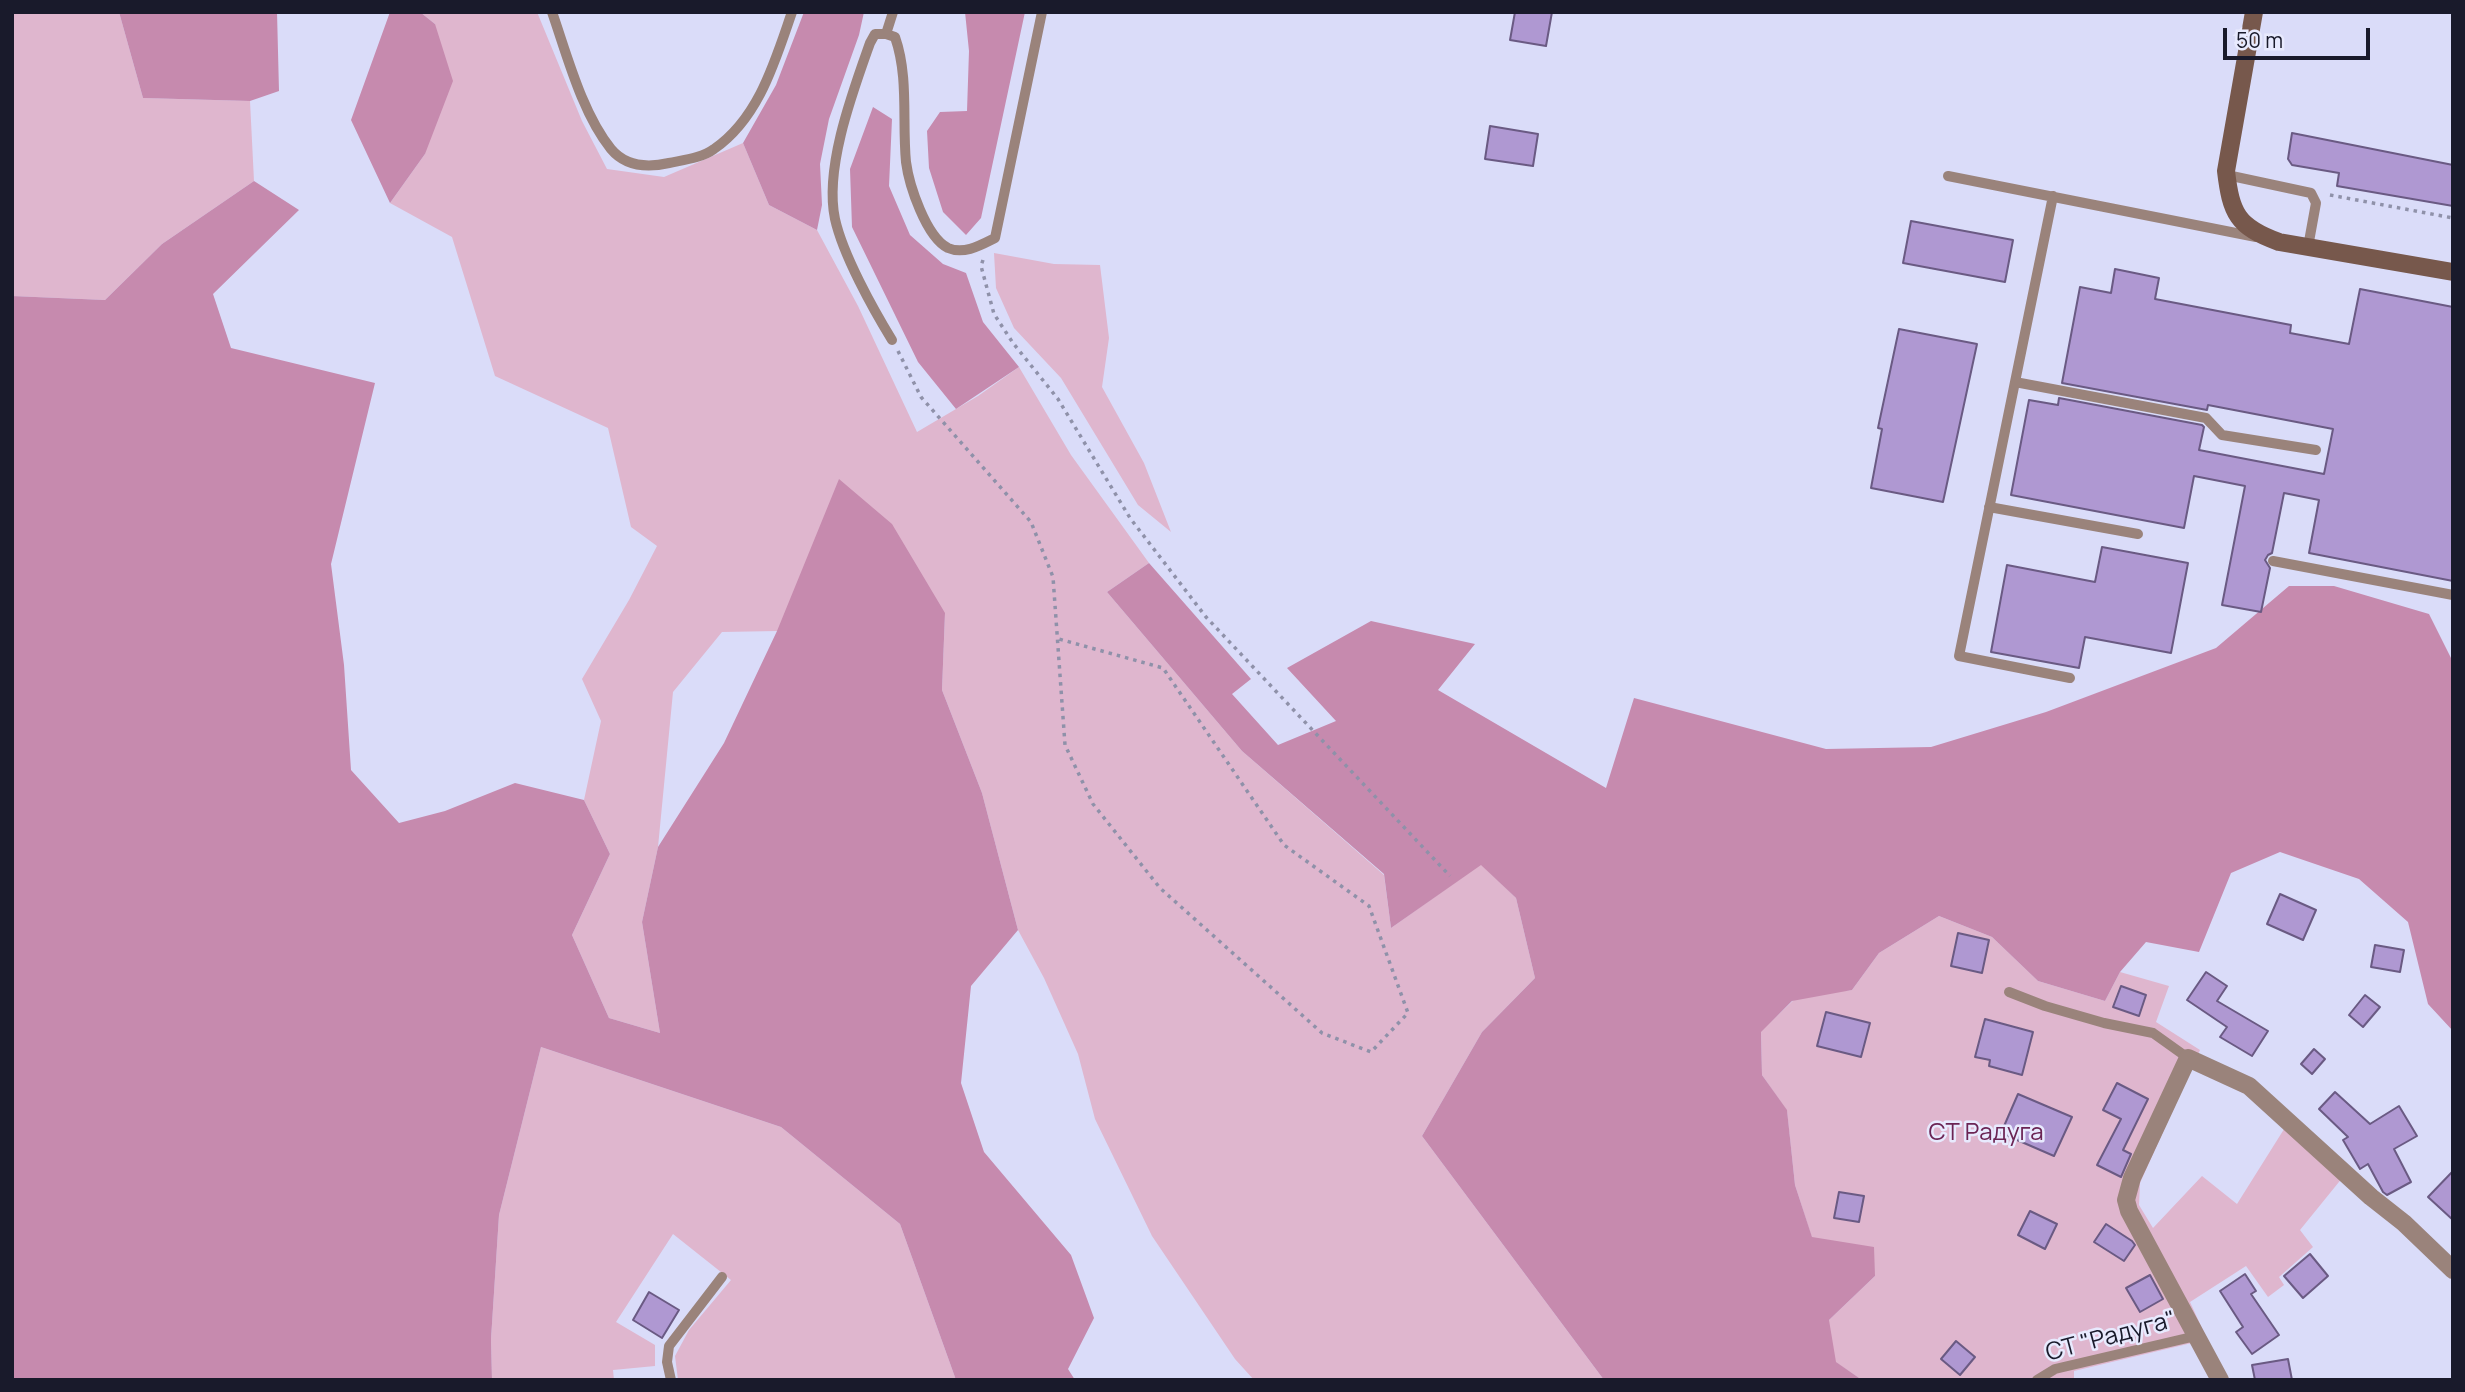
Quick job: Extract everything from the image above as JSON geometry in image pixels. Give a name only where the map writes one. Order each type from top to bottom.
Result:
[{"type":"street","points":[[2253,12],[2227,175],[2228,196],[2239,219],[2257,234],[2279,242],[2453,272]]},
{"type":"street","points":[[2220,1380],[2129,1211],[2126,1200],[2132,1178],[2188,1058],[2249,1086],[2453,1270]]},
{"type":"lane","points":[[552,12],[588,110],[611,150],[639,167],[652,167],[697,157],[713,150],[732,133],[755,105],[792,12]]},
{"type":"lane","points":[[886,34],[893,12]]},
{"type":"lane","points":[[892,340],[852,265],[835,219],[833,195],[837,151],[847,107],[870,43],[875,34],[895,37],[901,55],[906,164],[931,232],[948,248],[976,248],[995,238],[1042,12]]},
{"type":"lane","points":[[2227,175],[2311,193],[2316,203],[2308,247]]},
{"type":"lane","points":[[1948,176],[2279,242]]},
{"type":"lane","points":[[2053,196],[1959,656],[2070,678]]},
{"type":"lane","points":[[2015,382],[2206,418],[2222,435],[2316,450]]},
{"type":"lane","points":[[1990,507],[2138,534]]},
{"type":"lane","points":[[2273,561],[2453,595]]},
{"type":"lane","points":[[2009,992],[2092,1020],[2153,1033],[2188,1058]]},
{"type":"lane","points":[[671,1380],[667,1362],[669,1346],[722,1277]]},
{"type":"lane","name":"СТ \"Радуга\"","points":[[2037,1380],[2055,1369],[2196,1336]]},
{"type":"path","points":[[2330,195],[2453,218]]},
{"type":"path","points":[[995,238],[981,266],[995,314],[1013,343],[1058,399],[1130,519],[1206,617],[1450,876]]},
{"type":"path","points":[[892,340],[921,397],[1031,522],[1053,577],[1065,745],[1093,804],[1160,888],[1322,1033],[1371,1052],[1408,1013],[1369,906],[1284,845],[1163,668],[1059,639]]},
{"type":"green space","points":[[12,12],[119,12],[143,98],[250,101],[254,181],[162,244],[105,300],[12,296]]},
{"type":"green space","points":[[420,12],[537,12],[582,121],[607,169],[664,177],[743,143],[769,205],[817,230],[858,306],[917,432],[978,396],[1019,367],[1071,455],[1149,563],[1107,592],[1242,751],[1384,875],[1391,928],[1481,864],[1516,898],[1535,978],[1482,1032],[1422,1136],[1604,1380],[1254,1380],[1235,1359],[1152,1236],[1095,1119],[1078,1054],[1044,978],[1018,930],[982,793],[942,690],[945,613],[777,631],[722,632],[673,692],[658,847],[642,922],[660,1033],[609,1018],[572,935],[610,854],[584,800],[601,721],[582,679],[629,600],[657,546],[631,527],[608,428],[495,376],[452,237],[390,203],[425,154],[435,24]]},
{"type":"green space","points":[[994,253],[1054,264],[1100,265],[1109,338],[1102,387],[1144,463],[1171,532],[1138,505],[1061,378],[1014,328],[996,288]]},
{"type":"green space","name":"СТ Радуга","points":[[1939,916],[1992,937],[2038,981],[2105,1001],[2120,972],[2169,986],[2156,1022],[2200,1050],[2140,1183],[2139,1205],[2153,1228],[2202,1176],[2237,1204],[2286,1126],[2343,1177],[2300,1230],[2313,1247],[2279,1277],[2284,1285],[2268,1297],[2246,1266],[2190,1302],[2206,1337],[2196,1342],[2074,1371],[2074,1380],[1862,1380],[1823,1354],[1829,1320],[1875,1276],[1812,1238],[1795,1185],[1787,1111],[1762,1075],[1761,1031],[1798,996],[1852,990],[1879,953]]},
{"type":"green space","points":[[541,1047],[781,1127],[900,1224],[956,1380],[678,1380],[675,1356],[689,1330],[731,1280],[673,1234],[616,1322],[655,1345],[655,1366],[613,1370],[614,1380],[492,1380],[491,1339],[499,1215]]},
{"type":"shaded area","points":[[119,12],[277,12],[279,91],[250,101],[143,98]]},
{"type":"shaded area","points":[[390,12],[420,12],[435,24],[453,81],[425,154],[390,203],[351,120]]},
{"type":"shaded area","points":[[804,12],[864,12],[859,35],[829,119],[820,164],[822,205],[817,230],[769,205],[743,143],[776,85]]},
{"type":"shaded area","points":[[965,12],[1025,12],[981,218],[966,235],[943,212],[929,168],[927,131],[940,112],[967,111],[969,51]]},
{"type":"shaded area","points":[[873,107],[892,119],[889,186],[910,235],[943,264],[966,273],[983,322],[1019,367],[956,409],[918,362],[852,227],[850,169]]},
{"type":"shaded area","points":[[254,181],[299,210],[213,294],[231,348],[375,383],[331,564],[344,665],[351,770],[399,823],[445,811],[515,783],[584,800],[610,854],[572,935],[609,1018],[660,1033],[642,922],[658,847],[724,743],[777,631],[839,479],[892,524],[945,613],[942,690],[982,793],[1018,930],[971,986],[961,1083],[984,1152],[1071,1255],[1094,1318],[1068,1369],[1075,1380],[956,1380],[900,1224],[781,1127],[541,1047],[499,1215],[491,1339],[492,1380],[12,1380],[12,296],[105,300],[162,244]]},
{"type":"shaded area","points":[[1149,563],[1251,679],[1232,694],[1278,745],[1336,721],[1287,668],[1371,621],[1475,644],[1438,690],[1606,788],[1634,698],[1826,749],[1931,747],[2046,712],[2216,648],[2289,586],[2334,586],[2429,614],[2453,662],[2453,1031],[2428,1004],[2408,922],[2359,879],[2280,852],[2231,873],[2199,952],[2146,942],[2120,972],[2105,1001],[2038,981],[1992,937],[1939,916],[1879,953],[1852,990],[1792,1001],[1761,1032],[1762,1075],[1787,1110],[1795,1185],[1812,1237],[1874,1247],[1875,1276],[1829,1320],[1836,1362],[1862,1380],[1604,1380],[1422,1136],[1482,1032],[1535,978],[1516,898],[1481,865],[1391,928],[1384,874],[1242,751],[1107,592]]},
{"type":"building","points":[[1515,12],[1552,12],[1546,46],[1510,40]]},
{"type":"building","points":[[1490,126],[1538,134],[1533,166],[1485,159]]},
{"type":"building","points":[[2292,133],[2453,165],[2453,206],[2337,186],[2339,173],[2292,165],[2288,159]]},
{"type":"building","points":[[1911,221],[2013,240],[2005,282],[1903,263]]},
{"type":"building","points":[[2115,269],[2159,278],[2155,299],[2291,325],[2290,333],[2349,344],[2360,289],[2453,307],[2453,581],[2309,553],[2319,500],[2284,493],[2272,553],[2265,560],[2270,568],[2261,612],[2222,605],[2245,486],[2194,476],[2184,528],[2011,495],[2029,400],[2058,405],[2059,398],[2202,425],[2204,427],[2199,450],[2324,474],[2333,429],[2208,405],[2207,410],[2062,383],[2080,287],[2111,293]]},
{"type":"building","points":[[1899,329],[1977,344],[1943,502],[1871,488],[1882,429],[1878,428]]},
{"type":"building","points":[[2102,547],[2188,563],[2171,653],[2085,637],[2079,668],[1991,652],[2007,565],[2095,582]]},
{"type":"building","points":[[2280,894],[2316,910],[2303,940],[2267,924]]},
{"type":"building","points":[[1958,933],[1989,940],[1982,973],[1951,966]]},
{"type":"building","points":[[2375,945],[2404,950],[2400,972],[2371,967]]},
{"type":"building","points":[[2206,972],[2227,986],[2217,1001],[2268,1031],[2252,1056],[2220,1037],[2227,1027],[2187,1000]]},
{"type":"building","points":[[2121,986],[2146,995],[2139,1016],[2113,1007]]},
{"type":"building","points":[[2365,995],[2380,1007],[2363,1027],[2349,1015]]},
{"type":"building","points":[[1826,1012],[1870,1023],[1861,1057],[1817,1046]]},
{"type":"building","points":[[1985,1019],[2033,1032],[2022,1075],[1989,1066],[1990,1060],[1975,1057]]},
{"type":"building","points":[[2314,1049],[2325,1059],[2312,1074],[2301,1064]]},
{"type":"building","points":[[2117,1083],[2148,1099],[2123,1150],[2131,1154],[2121,1177],[2097,1165],[2121,1119],[2103,1110]]},
{"type":"building","points":[[2335,1092],[2370,1124],[2399,1106],[2417,1136],[2394,1149],[2411,1182],[2387,1195],[2368,1164],[2360,1169],[2343,1140],[2348,1137],[2319,1109]]},
{"type":"building","points":[[2018,1094],[2072,1117],[2054,1156],[2001,1133]]},
{"type":"building","points":[[2453,1171],[2453,1220],[2428,1197]]},
{"type":"building","points":[[1839,1192],[1864,1196],[1859,1222],[1834,1218]]},
{"type":"building","points":[[2030,1211],[2057,1224],[2045,1249],[2018,1235]]},
{"type":"building","points":[[2106,1224],[2135,1245],[2124,1261],[2094,1242]]},
{"type":"building","points":[[2310,1254],[2328,1276],[2303,1298],[2284,1276]]},
{"type":"building","points":[[2245,1274],[2256,1291],[2251,1294],[2279,1335],[2252,1354],[2236,1332],[2243,1327],[2220,1291]]},
{"type":"building","points":[[2150,1275],[2163,1299],[2140,1312],[2126,1288]]},
{"type":"building","points":[[649,1292],[679,1310],[662,1338],[633,1320]]},
{"type":"building","points":[[1956,1341],[1975,1357],[1960,1375],[1941,1359]]},
{"type":"building","points":[[2288,1359],[2292,1380],[2255,1380],[2252,1365]]}]
